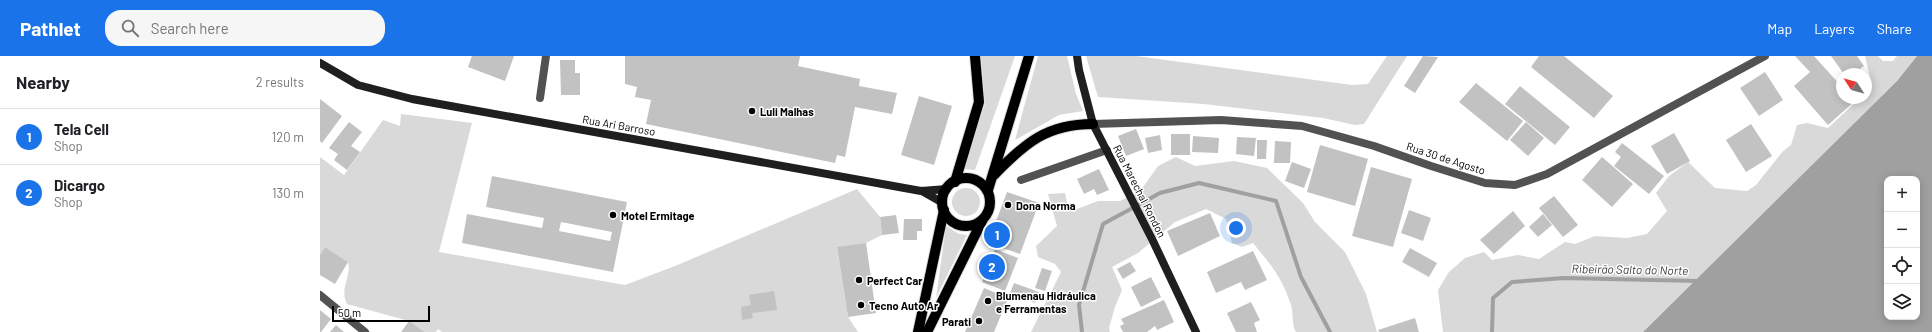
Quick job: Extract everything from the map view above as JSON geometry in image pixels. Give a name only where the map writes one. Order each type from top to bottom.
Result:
[{"type":"main road","points":[[988,190],[1029,56]]},
{"type":"main road","points":[[955,182],[979,102],[975,60]]},
{"type":"main road","points":[[992,176],[1012,156],[1031,141],[1051,130],[1072,124],[1093,124]]},
{"type":"main road","points":[[918,332],[947,190],[955,182],[965,178],[972,179],[988,190],[990,196],[989,207],[927,332]]},
{"type":"main road","points":[[943,207],[953,222],[964,227],[976,224],[982,220]]},
{"type":"street","points":[[540,98],[546,56]]},
{"type":"street","points":[[968,56],[975,60]]},
{"type":"street","name":"Rua Marechal Rondon","points":[[1077,56],[1080,78],[1093,124],[1153,240],[1196,332]]},
{"type":"street","name":"Rua 30 de Agosto","points":[[1093,124],[1221,120],[1302,126],[1374,146],[1485,183],[1515,185],[1547,174],[1759,57]]},
{"type":"street","name":"Rua Ari Barroso","points":[[320,63],[358,85],[412,99],[921,191],[947,190]]},
{"type":"street","points":[[1021,180],[1107,150]]},
{"type":"street","name":"Rua Ari Barroso","points":[[921,191],[943,207]]},
{"type":"street","points":[[320,295],[366,332]]},
{"type":"shaded area","points":[[981,56],[1015,56],[975,170],[963,169],[985,104]]},
{"type":"shaded area","points":[[1038,56],[1067,56],[1076,94],[1083,111],[1059,115],[1015,140]]},
{"type":"shaded area","points":[[1086,56],[1136,56],[1352,85],[1368,84],[1387,56],[1407,56],[1364,124],[1355,125],[1323,118],[1204,104],[1098,97]]},
{"type":"shaded area","points":[[1865,56],[1878,56],[1883,61],[1893,61],[1897,56],[1917,56],[1897,81],[1643,332],[1443,332],[1438,290],[1449,272],[1465,258],[1484,252],[1492,260],[1518,255],[1539,259],[1565,242],[1575,244],[1595,236],[1627,238],[1647,234],[1667,211],[1656,193],[1669,176],[1688,162],[1715,188],[1747,191],[1756,185],[1783,151],[1791,145],[1797,125],[1807,123],[1828,128],[1854,104],[1872,104],[1872,68],[1868,68]]},
{"type":"shaded area","points":[[1917,56],[1932,56],[1932,332],[1643,332],[1897,81]]},
{"type":"shaded area","points":[[401,114],[472,123],[439,252],[625,285],[675,266],[857,189],[880,217],[882,235],[866,243],[837,248],[848,317],[858,332],[442,332],[438,329],[436,332],[425,332],[409,321],[347,304],[344,293],[349,267],[348,262],[325,247],[320,255],[320,157],[344,175],[383,120],[400,126]]},
{"type":"shaded area","points":[[1176,157],[1195,166],[1234,161],[1267,168],[1303,203],[1315,222],[1345,252],[1366,294],[1377,332],[1296,332],[1294,329],[1292,308],[1288,295],[1271,265],[1253,243],[1242,247],[1232,243],[1226,219],[1206,209],[1175,222],[1138,253],[1112,267],[1122,290],[1109,328],[1110,332],[1031,332],[1061,272],[1055,264],[1038,257],[1036,246],[1057,226],[1048,194],[1065,193],[1068,207],[1077,209],[1098,201],[1120,201],[1141,190],[1158,166]]},
{"type":"shaded area","points":[[966,188],[976,192],[980,202],[976,212],[966,216],[956,212],[952,202],[956,192]]},
{"type":"shaded area","points":[[946,226],[959,234],[967,235],[936,298]]},
{"type":"building","points":[[472,56],[514,56],[505,81],[468,67]]},
{"type":"building","name":"Luli Malhas","points":[[625,56],[800,56],[798,66],[860,79],[859,86],[897,93],[892,114],[855,107],[845,157],[837,155],[835,163],[646,124],[651,100],[635,97],[637,87],[625,84]]},
{"type":"building","points":[[1423,56],[1438,57],[1415,93],[1404,86]]},
{"type":"building","points":[[1539,56],[1564,56],[1613,96],[1594,118],[1531,67]]},
{"type":"building","points":[[1795,56],[1814,56],[1836,80],[1836,104],[1852,104],[1828,125],[1794,86],[1810,72]]},
{"type":"building","points":[[1831,56],[1857,56],[1864,66],[1861,68],[1840,68]]},
{"type":"building","points":[[560,60],[575,60],[575,73],[580,73],[580,95],[561,95]]},
{"type":"building","points":[[1765,72],[1783,100],[1759,116],[1740,88]]},
{"type":"building","points":[[1476,83],[1523,121],[1507,141],[1459,102]]},
{"type":"building","points":[[1520,86],[1570,127],[1555,145],[1505,104]]},
{"type":"building","points":[[919,96],[952,106],[934,165],[901,155]]},
{"type":"building","points":[[320,99],[342,116],[322,143],[320,141]]},
{"type":"building","points":[[349,122],[362,132],[351,146],[360,152],[347,170],[334,160],[338,154],[329,148]]},
{"type":"building","points":[[1526,122],[1544,138],[1528,156],[1510,140]]},
{"type":"building","points":[[1751,124],[1772,156],[1746,172],[1726,140]]},
{"type":"building","points":[[1136,129],[1144,149],[1126,156],[1118,136]]},
{"type":"building","points":[[1674,133],[1690,161],[1667,174],[1651,146]]},
{"type":"building","points":[[1171,134],[1190,134],[1190,155],[1171,155]]},
{"type":"building","points":[[1160,135],[1162,150],[1148,153],[1145,138]]},
{"type":"building","points":[[1193,136],[1219,138],[1218,153],[1192,152]]},
{"type":"building","points":[[1237,137],[1256,138],[1254,156],[1236,154]]},
{"type":"building","points":[[1257,140],[1267,140],[1266,159],[1257,159]]},
{"type":"building","points":[[1275,141],[1291,142],[1290,163],[1274,163]]},
{"type":"building","points":[[1622,143],[1664,176],[1649,194],[1614,166],[1621,157],[1615,152]]},
{"type":"building","points":[[1320,145],[1368,159],[1355,206],[1307,192]]},
{"type":"building","points":[[1602,157],[1633,184],[1612,207],[1582,180]]},
{"type":"building","points":[[1292,162],[1311,169],[1304,188],[1285,181]]},
{"type":"building","points":[[1371,167],[1412,179],[1393,247],[1352,236]]},
{"type":"building","points":[[1099,169],[1109,190],[1097,195],[1094,189],[1084,194],[1077,179]]},
{"type":"building","points":[[492,176],[627,202],[613,272],[462,243],[467,214],[542,228],[544,218],[486,207]],"holes":[[[561,222],[612,232],[610,241],[559,231]]]},
{"type":"building","points":[[1007,192],[1039,203],[1020,254],[988,243]]},
{"type":"building","points":[[1554,196],[1578,225],[1563,237],[1539,208]]},
{"type":"building","points":[[1409,210],[1431,218],[1423,241],[1401,233]]},
{"type":"building","points":[[1513,211],[1525,226],[1494,254],[1480,240]]},
{"type":"building","points":[[1210,213],[1220,236],[1178,256],[1167,231]]},
{"type":"building","points":[[1543,214],[1552,225],[1538,237],[1529,227]]},
{"type":"building","points":[[896,215],[899,233],[882,235],[880,217]]},
{"type":"building","points":[[904,219],[922,219],[922,231],[917,231],[917,240],[903,240]]},
{"type":"building","points":[[866,243],[876,313],[848,317],[837,247]]},
{"type":"building","points":[[325,247],[348,262],[335,284],[320,275],[320,255]]},
{"type":"building","points":[[1410,248],[1437,263],[1429,277],[1402,262]]},
{"type":"building","points":[[995,249],[1018,258],[1005,291],[982,282]]},
{"type":"building","points":[[1253,251],[1267,280],[1245,290],[1241,282],[1216,293],[1207,272]]},
{"type":"building","points":[[1130,262],[1136,271],[1123,279],[1117,269]]},
{"type":"building","points":[[1042,268],[1052,271],[1045,291],[1035,288]]},
{"type":"building","points":[[1151,277],[1161,297],[1141,307],[1131,287]]},
{"type":"building","points":[[1014,283],[1039,292],[1035,303],[1010,293]]},
{"type":"building","points":[[984,288],[1008,298],[994,332],[965,332]]},
{"type":"building","points":[[774,291],[777,310],[752,313],[753,318],[742,320],[741,307],[751,305],[749,295]]},
{"type":"building","points":[[1164,300],[1174,322],[1157,330],[1155,326],[1147,332],[1123,332],[1120,326],[1124,324],[1121,319]]},
{"type":"building","points":[[1251,302],[1260,320],[1254,323],[1257,332],[1236,332],[1227,313]]},
{"type":"building","points":[[320,310],[331,319],[321,332],[320,332]]},
{"type":"building","points":[[1415,318],[1419,332],[1379,332],[1378,330]]},
{"type":"building","points":[[409,321],[425,332],[401,332]]},
{"type":"building","points":[[336,325],[344,332],[330,332]]},
{"type":"waterway","name":"Ribeirão Salto do Norte","points":[[1082,332],[1079,305],[1103,224],[1160,193],[1199,183],[1276,201],[1301,277],[1330,332]]},
{"type":"waterway","name":"Ribeirão Salto do Norte","points":[[1492,332],[1493,298],[1512,282],[1564,278],[1698,281]]},
{"type":"place","name":"Luli Malhas","points":[[752,111]]},
{"type":"place","name":"Dona Norma","points":[[1008,205]]},
{"type":"place","name":"Motel Ermitage","points":[[613,215]]},
{"type":"place","name":"Tela Cell","points":[[997,235]]},
{"type":"place","name":"Dicargo","points":[[992,267]]},
{"type":"place","name":"Perfect Car","points":[[859,280]]},
{"type":"place","name":"Blumenau Hidráulica e Ferramentas","points":[[988,301]]},
{"type":"place","name":"Tecno Auto Ar","points":[[861,305]]},
{"type":"place","name":"Parati","points":[[979,321]]}]
